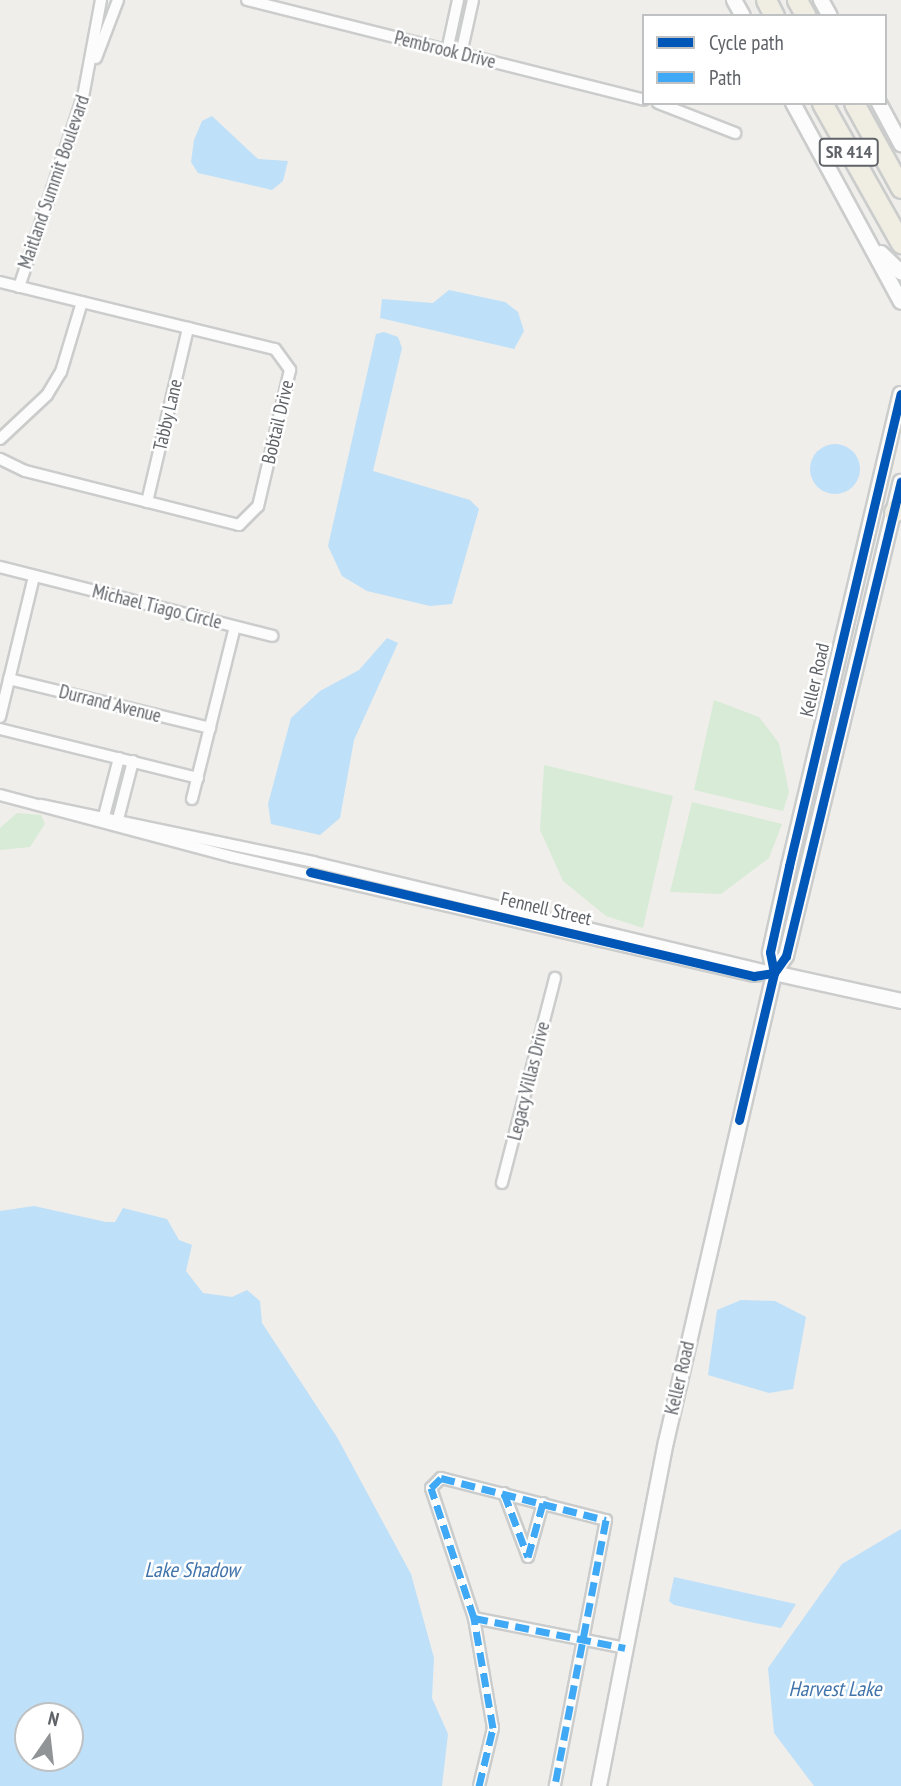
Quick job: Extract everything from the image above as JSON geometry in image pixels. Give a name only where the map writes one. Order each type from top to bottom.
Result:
[{"type":"highway","name":"SR 414","points":[[823,105],[901,243]]},
{"type":"highway","name":"SR 414","points":[[855,105],[901,188]]},
{"type":"street","name":"Maitland Summit Boulevard","points":[[89,76],[101,0]]},
{"type":"street","name":"Maitland Summit Boulevard","points":[[19,287],[89,76],[118,0]]},
{"type":"street","name":"Pembrook Drive","points":[[247,0],[642,99]]},
{"type":"street","points":[[447,51],[458,0]]},
{"type":"street","points":[[461,54],[473,0]]},
{"type":"street","points":[[663,105],[735,133]]},
{"type":"street","points":[[794,105],[901,302]]},
{"type":"street","points":[[880,105],[901,144]]},
{"type":"street","points":[[861,227],[901,272]]},
{"type":"street","name":"Bobtail Drive","points":[[0,282],[275,349],[285,357],[288,381],[253,517],[239,524],[147,502],[0,459]]},
{"type":"street","points":[[0,439],[34,409],[61,372],[82,302]]},
{"type":"street","name":"Tabby Lane","points":[[147,502],[188,328]]},
{"type":"street","name":"Keller Road","points":[[774,973],[770,952],[901,394]]},
{"type":"street","name":"Keller Road","points":[[599,1786],[625,1648],[774,973],[786,956],[888,536],[898,507],[901,482]]},
{"type":"street","points":[[869,531],[888,536]]},
{"type":"street","name":"Michael Tiago Circle","points":[[0,567],[235,627],[192,799]]},
{"type":"street","points":[[0,717],[34,576]]},
{"type":"street","points":[[235,627],[272,636]]},
{"type":"street","name":"Durrand Avenue","points":[[9,679],[210,728]]},
{"type":"street","points":[[826,710],[844,715]]},
{"type":"street","points":[[0,729],[198,778]]},
{"type":"street","points":[[103,820],[119,758]]},
{"type":"street","points":[[117,824],[133,761]]},
{"type":"street","points":[[113,783],[127,786]]},
{"type":"street","name":"Fennell Street","points":[[0,795],[774,973]]},
{"type":"street","points":[[774,973],[901,1001]]},
{"type":"street","name":"Legacy Villas Drive","points":[[502,1183],[555,978]]},
{"type":"street","points":[[479,1786],[493,1728],[474,1618],[431,1488],[440,1478],[606,1520],[555,1786]]},
{"type":"street","points":[[504,1493],[528,1557],[543,1503]]},
{"type":"street","points":[[474,1618],[625,1648]]},
{"type":"green space","points":[[714,700],[759,717],[779,743],[789,792],[783,811],[694,790]]},
{"type":"green space","points":[[544,765],[673,796],[643,928],[606,916],[563,881],[540,830]]},
{"type":"green space","points":[[692,802],[782,824],[769,858],[721,894],[670,892]]},
{"type":"green space","points":[[17,813],[41,815],[45,824],[30,847],[0,850],[0,828]]},
{"type":"water","points":[[212,116],[258,159],[288,161],[283,181],[272,190],[198,173],[191,162],[194,140],[202,121]]},
{"type":"water","points":[[449,290],[505,302],[518,312],[524,331],[514,349],[380,318],[382,299],[433,303]]},
{"type":"water","points":[[384,332],[398,337],[402,348],[373,471],[470,500],[479,509],[452,604],[430,606],[367,591],[342,576],[328,546],[376,334]]},
{"type":"water","points":[[835,444],[852,452],[860,469],[852,486],[835,494],[818,486],[810,469],[818,452]]},
{"type":"water","points":[[387,638],[398,643],[354,740],[340,818],[320,835],[271,824],[268,804],[291,718],[320,691],[359,670]]},
{"type":"water","name":"Lake Shadow","points":[[34,1206],[115,1222],[123,1208],[167,1219],[179,1240],[192,1245],[186,1271],[203,1293],[232,1297],[247,1290],[260,1301],[262,1323],[337,1437],[411,1574],[434,1658],[432,1698],[448,1734],[442,1786],[0,1786],[0,1211]]},
{"type":"water","points":[[741,1300],[775,1301],[806,1317],[793,1389],[769,1393],[708,1375],[717,1310]]},
{"type":"water","name":"Harvest Lake","points":[[901,1529],[901,1786],[814,1786],[774,1733],[768,1668],[842,1564]]},
{"type":"water","points":[[674,1577],[796,1604],[781,1628],[750,1622],[674,1605],[669,1601]]},
{"type":"marked path","points":[[479,1786],[493,1728],[474,1618],[431,1488],[441,1478],[606,1520],[555,1786]]},
{"type":"marked path","points":[[504,1493],[528,1557],[543,1503]]},
{"type":"marked path","points":[[474,1618],[625,1648]]},
{"type":"cycle path","points":[[739,1120],[774,973],[770,952],[789,866],[901,394]]},
{"type":"cycle path","points":[[774,973],[786,956],[901,482]]},
{"type":"cycle path","points":[[310,872],[754,976],[774,973]]}]
